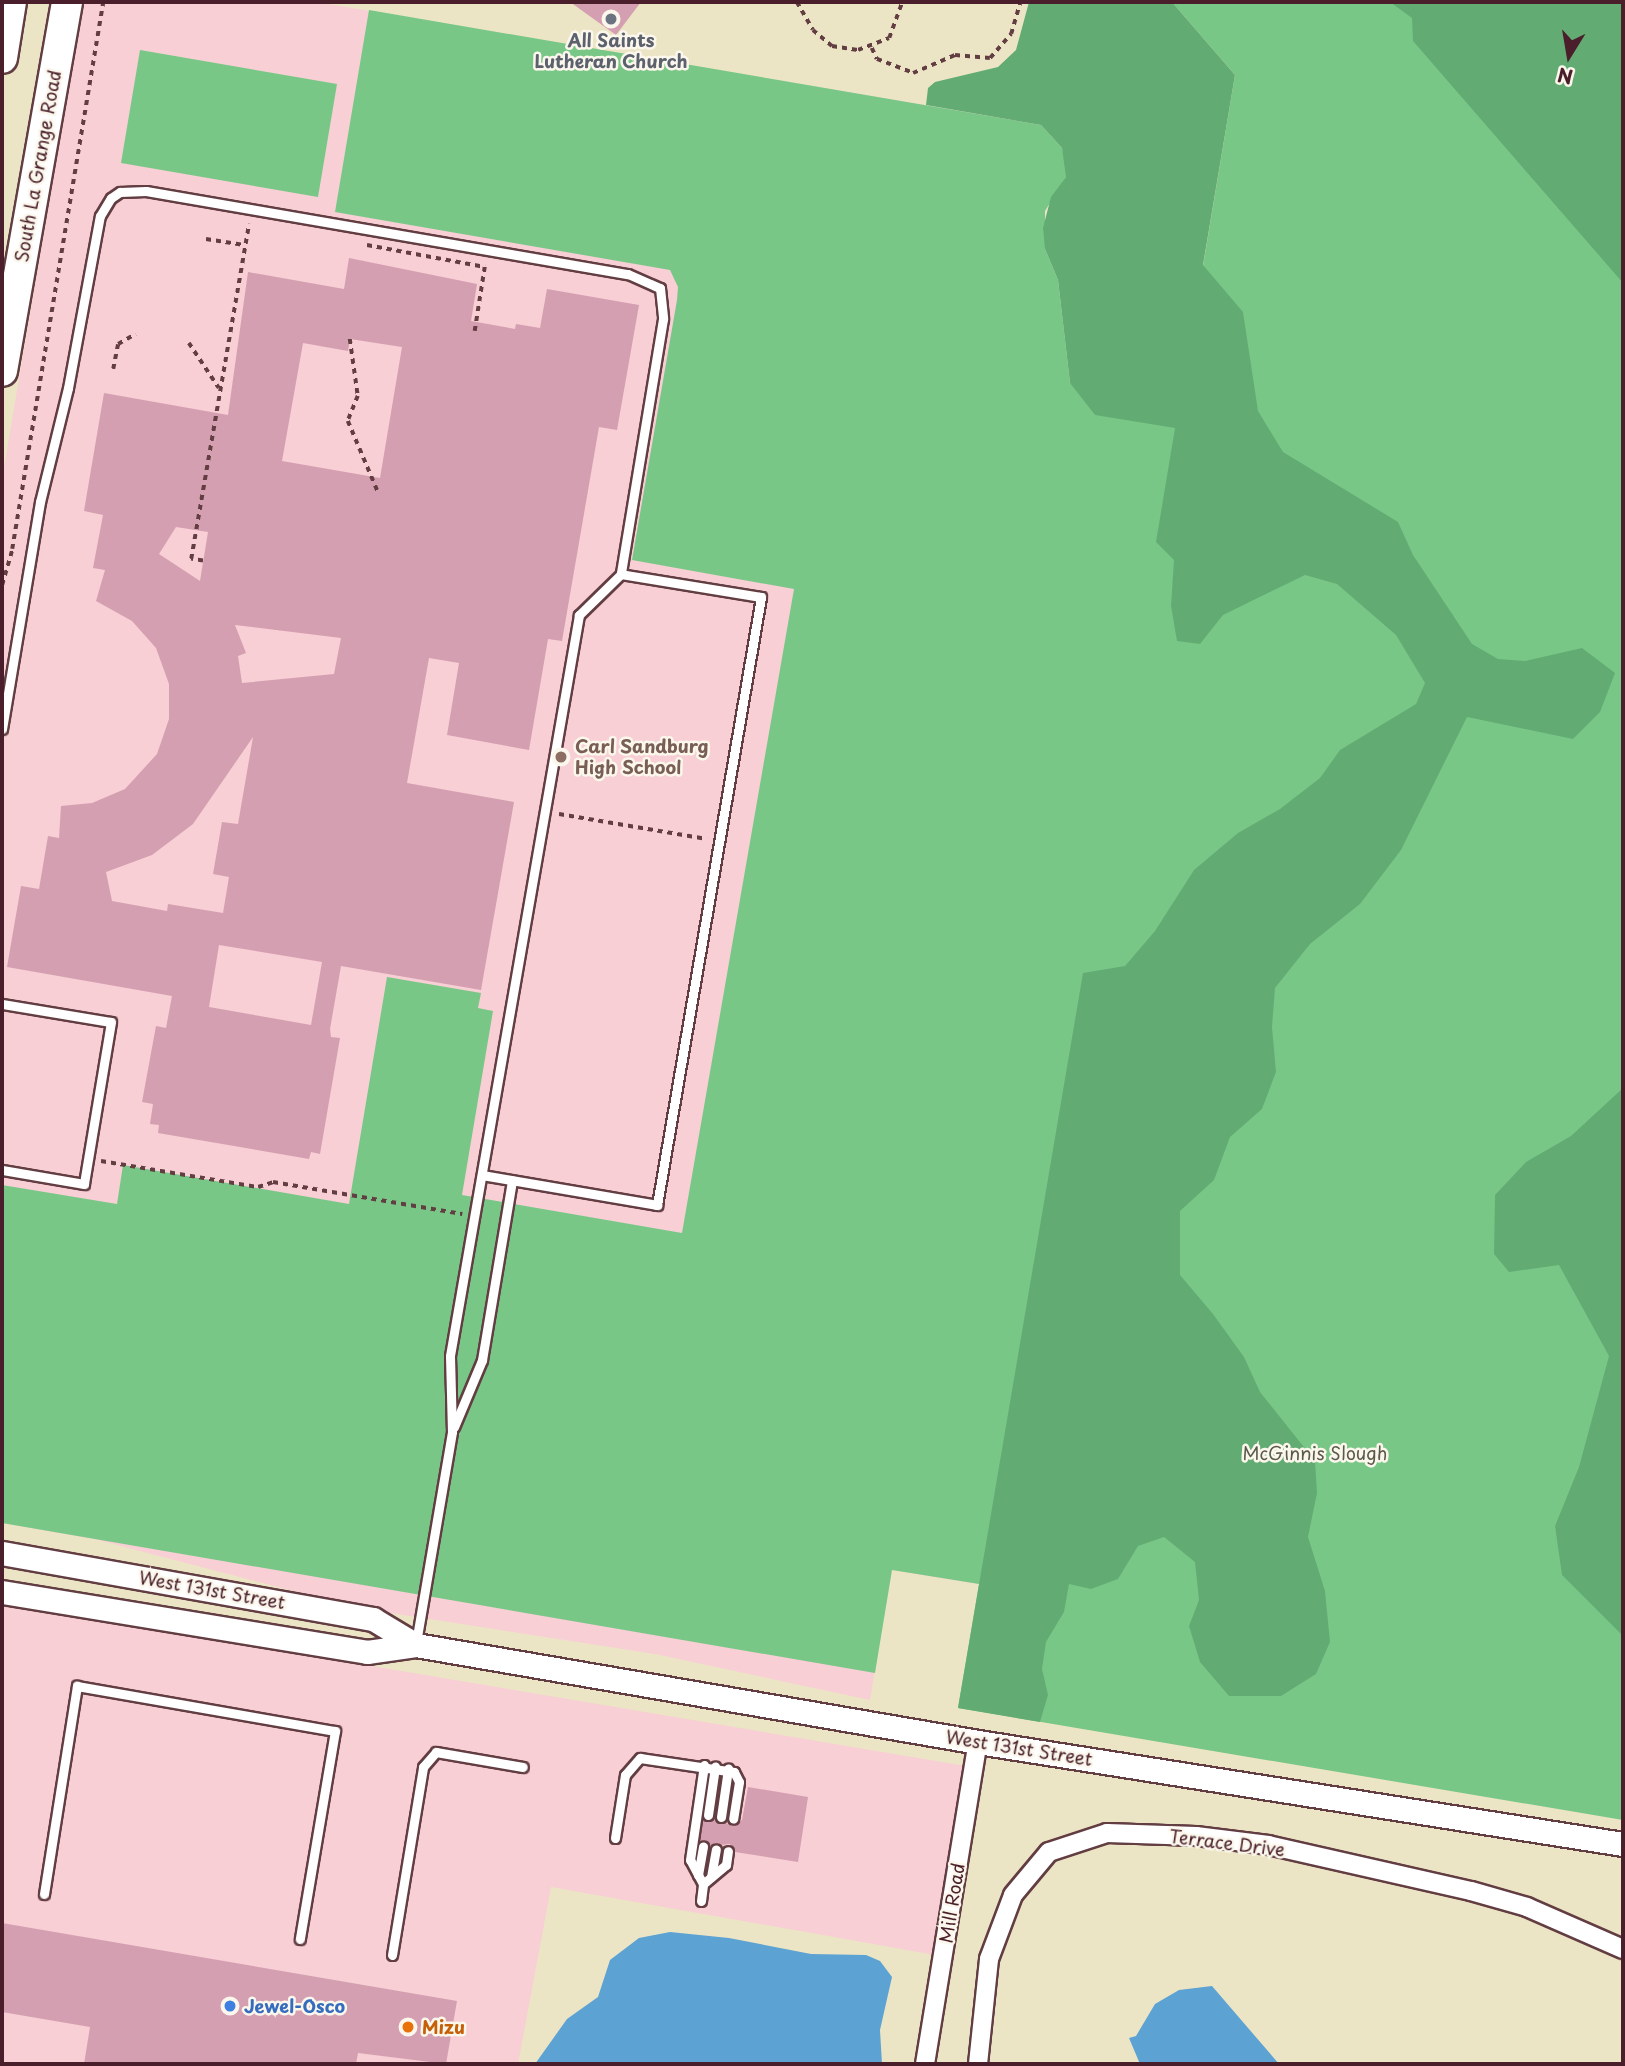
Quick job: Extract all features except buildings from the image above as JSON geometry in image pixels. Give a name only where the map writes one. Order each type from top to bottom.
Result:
[{"type":"highway","points":[[2,58],[11,2]]},
{"type":"highway","name":"South La Grange Road","points":[[2,371],[67,2]]},
{"type":"street","name":"West 131st Street","points":[[2,1553],[373,1619],[416,1645]]},
{"type":"street","name":"West 131st Street","points":[[2,1592],[367,1652],[416,1645],[978,1742],[1623,1844]]},
{"type":"street","name":"Mill Road","points":[[925,2064],[978,1742]]},
{"type":"street","name":"Terrace Drive","points":[[978,2064],[989,1959],[1013,1895],[1049,1852],[1107,1833],[1196,1836],[1268,1845],[1471,1891],[1527,1907],[1623,1949]]},
{"type":"lane","points":[[2,729],[40,502],[68,388],[100,216],[104,205],[120,192],[146,191],[652,281],[663,294],[664,306],[621,574],[579,615],[450,1356],[452,1432],[416,1645]]},
{"type":"lane","points":[[482,1175],[657,1205],[761,597],[621,574]]},
{"type":"lane","points":[[2,1004],[111,1022],[84,1184],[2,1170]]},
{"type":"lane","points":[[452,1432],[482,1360],[512,1180]]},
{"type":"lane","points":[[44,1894],[77,1686],[335,1731],[300,1939]]},
{"type":"lane","points":[[392,1955],[424,1767],[436,1752],[523,1767]]},
{"type":"lane","points":[[615,1838],[625,1775],[634,1760],[656,1758],[728,1769],[739,1782],[733,1819]]},
{"type":"lane","points":[[704,1765],[690,1860],[704,1884]]},
{"type":"lane","points":[[708,1815],[715,1767]]},
{"type":"lane","points":[[721,1817],[728,1769]]},
{"type":"lane","points":[[698,1875],[703,1846]]},
{"type":"lane","points":[[712,1877],[716,1849]]},
{"type":"lane","points":[[701,1901],[704,1884],[726,1865],[728,1851]]},
{"type":"path","points":[[2,585],[12,549],[103,2]]},
{"type":"path","points":[[797,2],[813,30],[832,46],[872,48],[888,38],[902,2]]},
{"type":"path","points":[[872,48],[877,59],[913,74],[954,55],[990,58],[1011,34],[1020,2]]},
{"type":"path","points":[[203,561],[191,559],[243,245],[247,223],[260,226]]},
{"type":"path","points":[[206,239],[243,245]]},
{"type":"path","points":[[353,243],[485,267],[475,331]]},
{"type":"path","points":[[114,369],[118,344],[135,334]]},
{"type":"path","points":[[350,339],[358,396],[348,421],[378,492]]},
{"type":"path","points":[[189,343],[219,388]]},
{"type":"path","points":[[545,812],[719,842]]},
{"type":"path","points":[[89,1159],[258,1187],[273,1182],[475,1216]]},
{"type":"shaded area","name":"Carl Sandburg High School","points":[[83,2],[317,2],[1041,125],[979,1584],[892,1570],[870,1700],[655,1654],[358,1608],[94,1539],[2,1523],[2,479]]},
{"type":"shaded area","points":[[2,1604],[966,1766],[935,1955],[551,1887],[518,2064],[2,2064]]},
{"type":"green space","points":[[1029,2],[1172,2],[1235,75],[1203,265],[1243,312],[1258,411],[1283,452],[1398,522],[1413,555],[1472,644],[1498,659],[1525,661],[1582,648],[1615,673],[1600,712],[1573,739],[1467,717],[1401,850],[1360,904],[1310,944],[1275,988],[1272,1027],[1276,1072],[1262,1109],[1230,1137],[1214,1180],[1180,1211],[1180,1275],[1244,1357],[1260,1392],[1315,1461],[1317,1493],[1308,1537],[1325,1591],[1330,1642],[1316,1674],[1281,1696],[1229,1696],[1200,1662],[1189,1626],[1199,1600],[1195,1562],[1164,1537],[1138,1546],[1118,1579],[1091,1589],[1069,1584],[1064,1612],[1046,1642],[1042,1669],[1048,1695],[1040,1722],[958,1708],[1083,973],[1125,966],[1155,931],[1194,870],[1238,833],[1280,809],[1320,778],[1340,750],[1416,704],[1425,683],[1396,635],[1337,584],[1305,575],[1223,615],[1200,644],[1177,641],[1171,606],[1174,560],[1156,542],[1175,428],[1095,415],[1070,383],[1058,280],[1045,249],[1043,228],[1051,197],[1066,177],[1062,148],[1041,125],[926,105],[928,88],[935,82],[998,67],[1016,50]]},
{"type":"green space","name":"McGinnis Slough","points":[[1172,2],[1623,2],[1623,1820],[958,1708],[979,1584],[892,1570],[875,1673],[2,1523],[2,1185],[117,1204],[123,1165],[349,1204],[387,977],[481,993],[478,1008],[493,1011],[462,1195],[682,1233],[794,589],[632,560],[677,300],[678,287],[670,270],[335,212],[369,10],[1041,125],[1062,148],[1066,162],[1066,177],[1045,211],[1045,249],[1058,280],[1070,383],[1176,427],[1235,75]]},
{"type":"green space","points":[[1390,2],[1623,2],[1623,283],[1413,41],[1412,18]]},
{"type":"green space","points":[[140,50],[337,84],[318,197],[121,163]]},
{"type":"green space","points":[[1623,1088],[1623,1636],[1562,1575],[1555,1526],[1579,1467],[1609,1356],[1559,1265],[1509,1272],[1494,1254],[1495,1195],[1526,1162],[1571,1136]]},
{"type":"water","points":[[670,1932],[729,1938],[811,1954],[866,1955],[880,1961],[892,1977],[880,2030],[882,2064],[535,2064],[567,2019],[598,1997],[610,1960],[639,1938]]},
{"type":"water","points":[[1212,1986],[1279,2064],[1140,2064],[1129,2038],[1136,2036],[1155,2004],[1179,1990]]},
{"type":"place","name":"All Saints Lutheran Church","points":[[611,19]]},
{"type":"place","name":"Carl Sandburg High School","points":[[561,757]]},
{"type":"place","name":"Jewel-Osco","points":[[230,2006]]},
{"type":"place","name":"Mizu","points":[[408,2027]]}]
